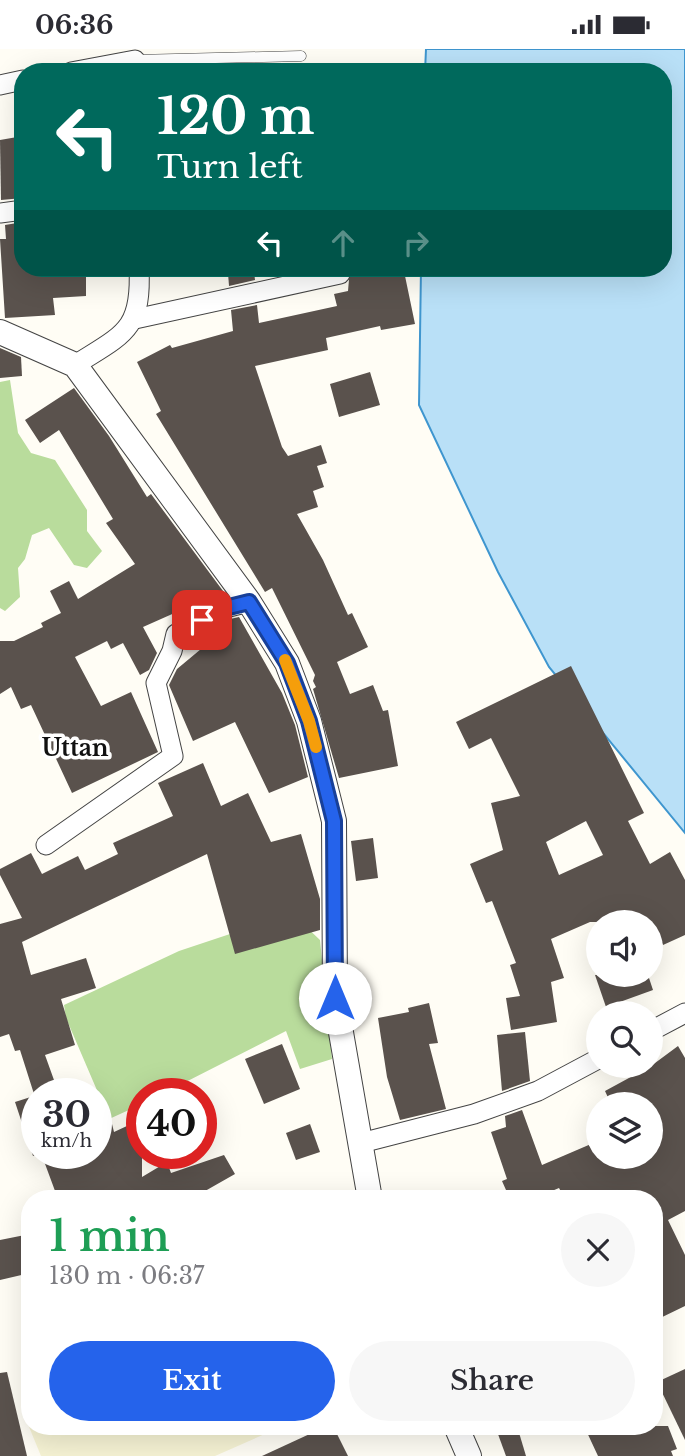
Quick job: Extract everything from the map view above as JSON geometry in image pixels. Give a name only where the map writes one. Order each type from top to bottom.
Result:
[{"type":"street","points":[[75,365],[117,338],[135,319],[140,294],[139,277]]},
{"type":"street","points":[[135,319],[326,277]]},
{"type":"street","points":[[0,331],[75,365],[249,602],[287,663],[309,721],[334,821],[335,998],[368,1190]]},
{"type":"street","points":[[46,845],[173,756],[156,683],[172,651],[176,634],[221,609],[249,602]]},
{"type":"street","points":[[663,1025],[685,1013]]},
{"type":"street","points":[[360,1143],[417,1131],[474,1114],[538,1091],[586,1065]]},
{"type":"street","points":[[460,1435],[469,1456]]},
{"type":"lane","points":[[135,60],[301,56]]},
{"type":"shaded area","points":[[32,1435],[263,1435],[215,1456],[41,1456]]},
{"type":"green space","points":[[10,380],[18,433],[31,453],[55,460],[87,510],[87,531],[102,551],[87,568],[74,565],[49,528],[32,535],[25,559],[18,568],[20,597],[5,611],[0,608],[0,382]]},
{"type":"green space","points":[[301,922],[320,940],[332,1059],[300,1069],[286,1031],[193,1078],[126,1078],[126,1111],[112,1118],[112,1078],[92,1078],[66,1018],[64,1005],[179,951],[245,929]]},
{"type":"water","points":[[426,49],[685,49],[685,833],[549,667],[498,572],[419,405],[421,277],[672,277],[672,63],[425,63]]},
{"type":"building","points":[[14,138],[14,199],[1,200],[0,140]]},
{"type":"building","points":[[14,224],[14,277],[86,277],[86,296],[53,298],[55,315],[5,318],[0,239],[6,239],[5,225]]},
{"type":"building","points":[[228,277],[255,277],[255,280],[229,286]]},
{"type":"building","points":[[349,277],[405,277],[415,324],[381,330],[380,326],[326,338],[328,350],[255,366],[282,447],[288,456],[321,445],[327,463],[317,466],[324,487],[313,491],[318,507],[297,514],[323,560],[348,615],[352,613],[368,647],[337,662],[350,694],[373,685],[383,711],[388,710],[398,766],[339,778],[313,689],[316,687],[313,681],[315,675],[272,588],[265,592],[156,414],[161,411],[137,362],[170,345],[172,348],[233,331],[231,310],[257,305],[259,323],[337,306],[334,294],[348,291]]},
{"type":"building","points":[[0,348],[21,357],[22,376],[0,378]]},
{"type":"building","points":[[370,372],[380,405],[339,417],[330,384]]},
{"type":"building","points":[[74,388],[109,436],[147,497],[151,494],[226,595],[182,617],[179,611],[143,627],[157,653],[149,670],[140,675],[123,643],[111,649],[107,641],[75,657],[101,706],[131,692],[158,752],[72,793],[31,705],[21,709],[11,687],[0,694],[0,641],[14,641],[43,627],[41,623],[61,613],[50,591],[69,581],[78,599],[135,564],[106,523],[113,519],[59,430],[40,443],[25,420]]},
{"type":"building","points":[[239,617],[282,693],[295,725],[308,777],[269,793],[235,722],[193,741],[169,685],[177,669],[201,649],[194,638],[226,620]]},
{"type":"building","points":[[571,666],[644,813],[628,821],[650,864],[670,852],[685,880],[685,935],[663,945],[663,910],[586,910],[586,924],[551,939],[564,978],[551,982],[557,1022],[511,1030],[506,998],[520,996],[510,965],[516,963],[492,901],[486,903],[470,864],[503,850],[491,803],[520,796],[491,738],[469,749],[456,722]],"holes":[[[586,821],[603,855],[559,875],[546,842]]]},
{"type":"building","points":[[203,763],[221,806],[248,793],[271,842],[301,834],[320,899],[320,930],[235,954],[207,854],[22,942],[31,975],[86,958],[96,988],[61,999],[75,1045],[45,1055],[53,1078],[29,1078],[20,1050],[15,1051],[9,1034],[0,1037],[0,924],[22,918],[0,875],[0,869],[31,853],[42,874],[78,856],[85,870],[118,854],[113,843],[173,816],[158,783]]},
{"type":"building","points":[[373,838],[378,878],[356,881],[351,841]]},
{"type":"building","points":[[599,987],[652,987],[653,990],[623,1001],[604,1001]]},
{"type":"building","points":[[429,1003],[438,1043],[429,1044],[446,1109],[400,1120],[387,1077],[378,1018],[409,1012],[408,1008]]},
{"type":"building","points":[[525,1032],[530,1081],[502,1091],[497,1035]]},
{"type":"building","points":[[282,1044],[300,1089],[264,1104],[245,1059]]},
{"type":"building","points":[[678,1046],[685,1058],[685,1211],[668,1220],[685,1255],[685,1306],[663,1317],[663,1190],[506,1190],[502,1181],[507,1179],[491,1132],[506,1127],[505,1116],[522,1110],[542,1165],[586,1146],[586,1169],[663,1169],[663,1092],[605,1091],[629,1078],[663,1078],[663,1057]]},
{"type":"building","points":[[21,1100],[21,1120],[15,1102]]},
{"type":"building","points":[[112,1124],[114,1132],[126,1126],[126,1169],[142,1169],[142,1177],[155,1169],[170,1169],[171,1173],[183,1169],[217,1169],[217,1157],[224,1155],[235,1174],[207,1190],[55,1190],[47,1169],[112,1169]]},
{"type":"building","points":[[310,1124],[320,1152],[296,1160],[286,1133]]},
{"type":"building","points":[[21,1236],[21,1275],[0,1280],[0,1240]]},
{"type":"building","points":[[685,1369],[685,1440],[663,1394],[663,1379]]},
{"type":"building","points":[[7,1372],[27,1456],[0,1456],[0,1373]]},
{"type":"building","points":[[663,1426],[668,1426],[677,1449],[671,1451],[673,1456],[598,1456],[588,1435],[663,1435]]},
{"type":"building","points":[[308,1435],[338,1435],[348,1456],[262,1456]]},
{"type":"building","points":[[498,1435],[520,1435],[526,1456],[506,1456]]},
{"type":"slow traffic","points":[[285,660],[309,721],[316,747]]},
{"type":"district","name":"Uttan","points":[[75,748]]},
{"type":"route","points":[[202,620],[221,609],[249,602],[287,663],[309,721],[334,821],[335,998]]}]
